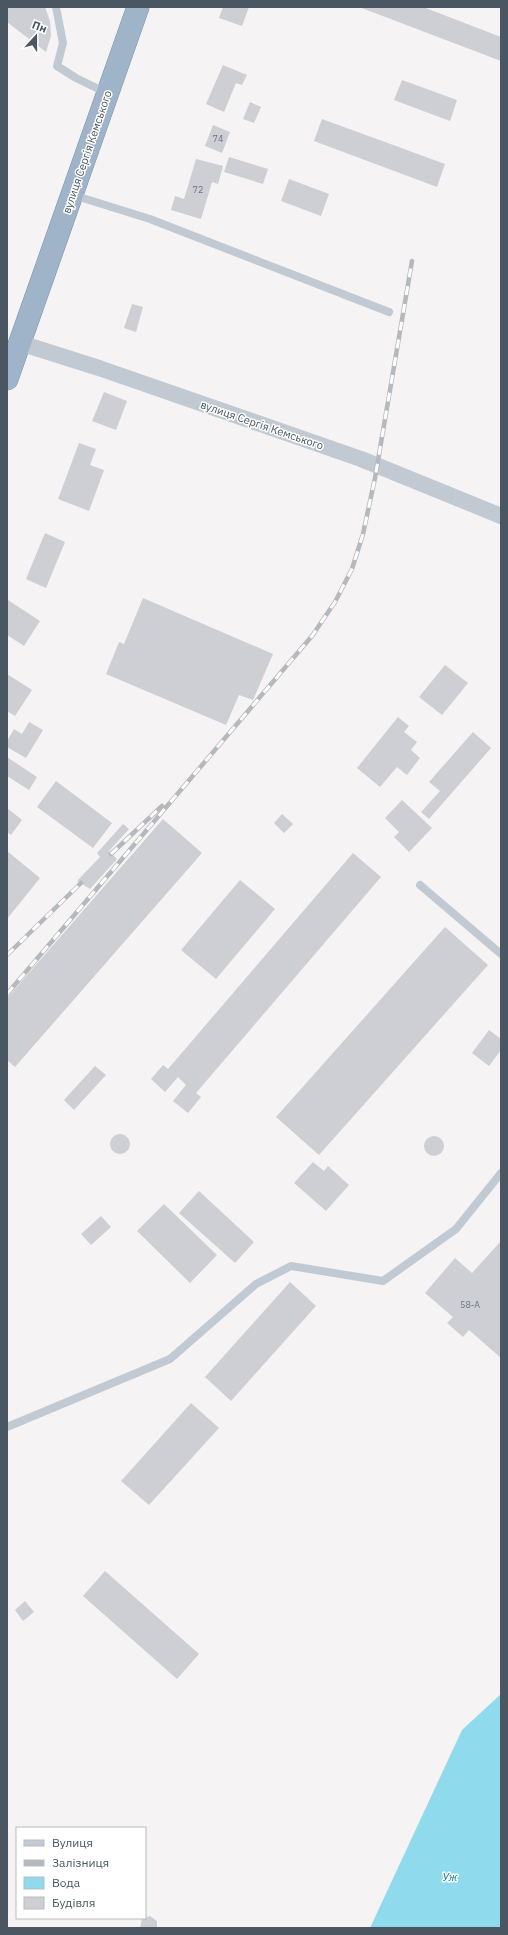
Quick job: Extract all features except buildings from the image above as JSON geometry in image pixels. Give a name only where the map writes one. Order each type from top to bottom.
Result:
[{"type":"highway","name":"вулиця Сергія Кемського","points":[[7,379],[138,7]]},
{"type":"street","name":"вулиця Сергія Кемського","points":[[20,343],[99,368],[361,459],[501,516]]},
{"type":"lane","points":[[56,7],[63,43],[58,66],[76,78],[108,93]]},
{"type":"lane","points":[[72,194],[150,219],[389,312]]},
{"type":"lane","points":[[420,885],[501,954]]},
{"type":"lane","points":[[7,1427],[170,1359],[256,1284],[291,1266],[382,1282],[456,1229],[501,1173]]},
{"type":"water","name":"Уж","points":[[501,1694],[501,1928],[370,1928],[462,1730]]},
{"type":"railway","points":[[7,994],[312,636],[335,602],[352,569],[363,534],[375,478],[412,261]]},
{"type":"railway","points":[[111,854],[162,806]]},
{"type":"railway","points":[[7,955],[81,883]]}]
